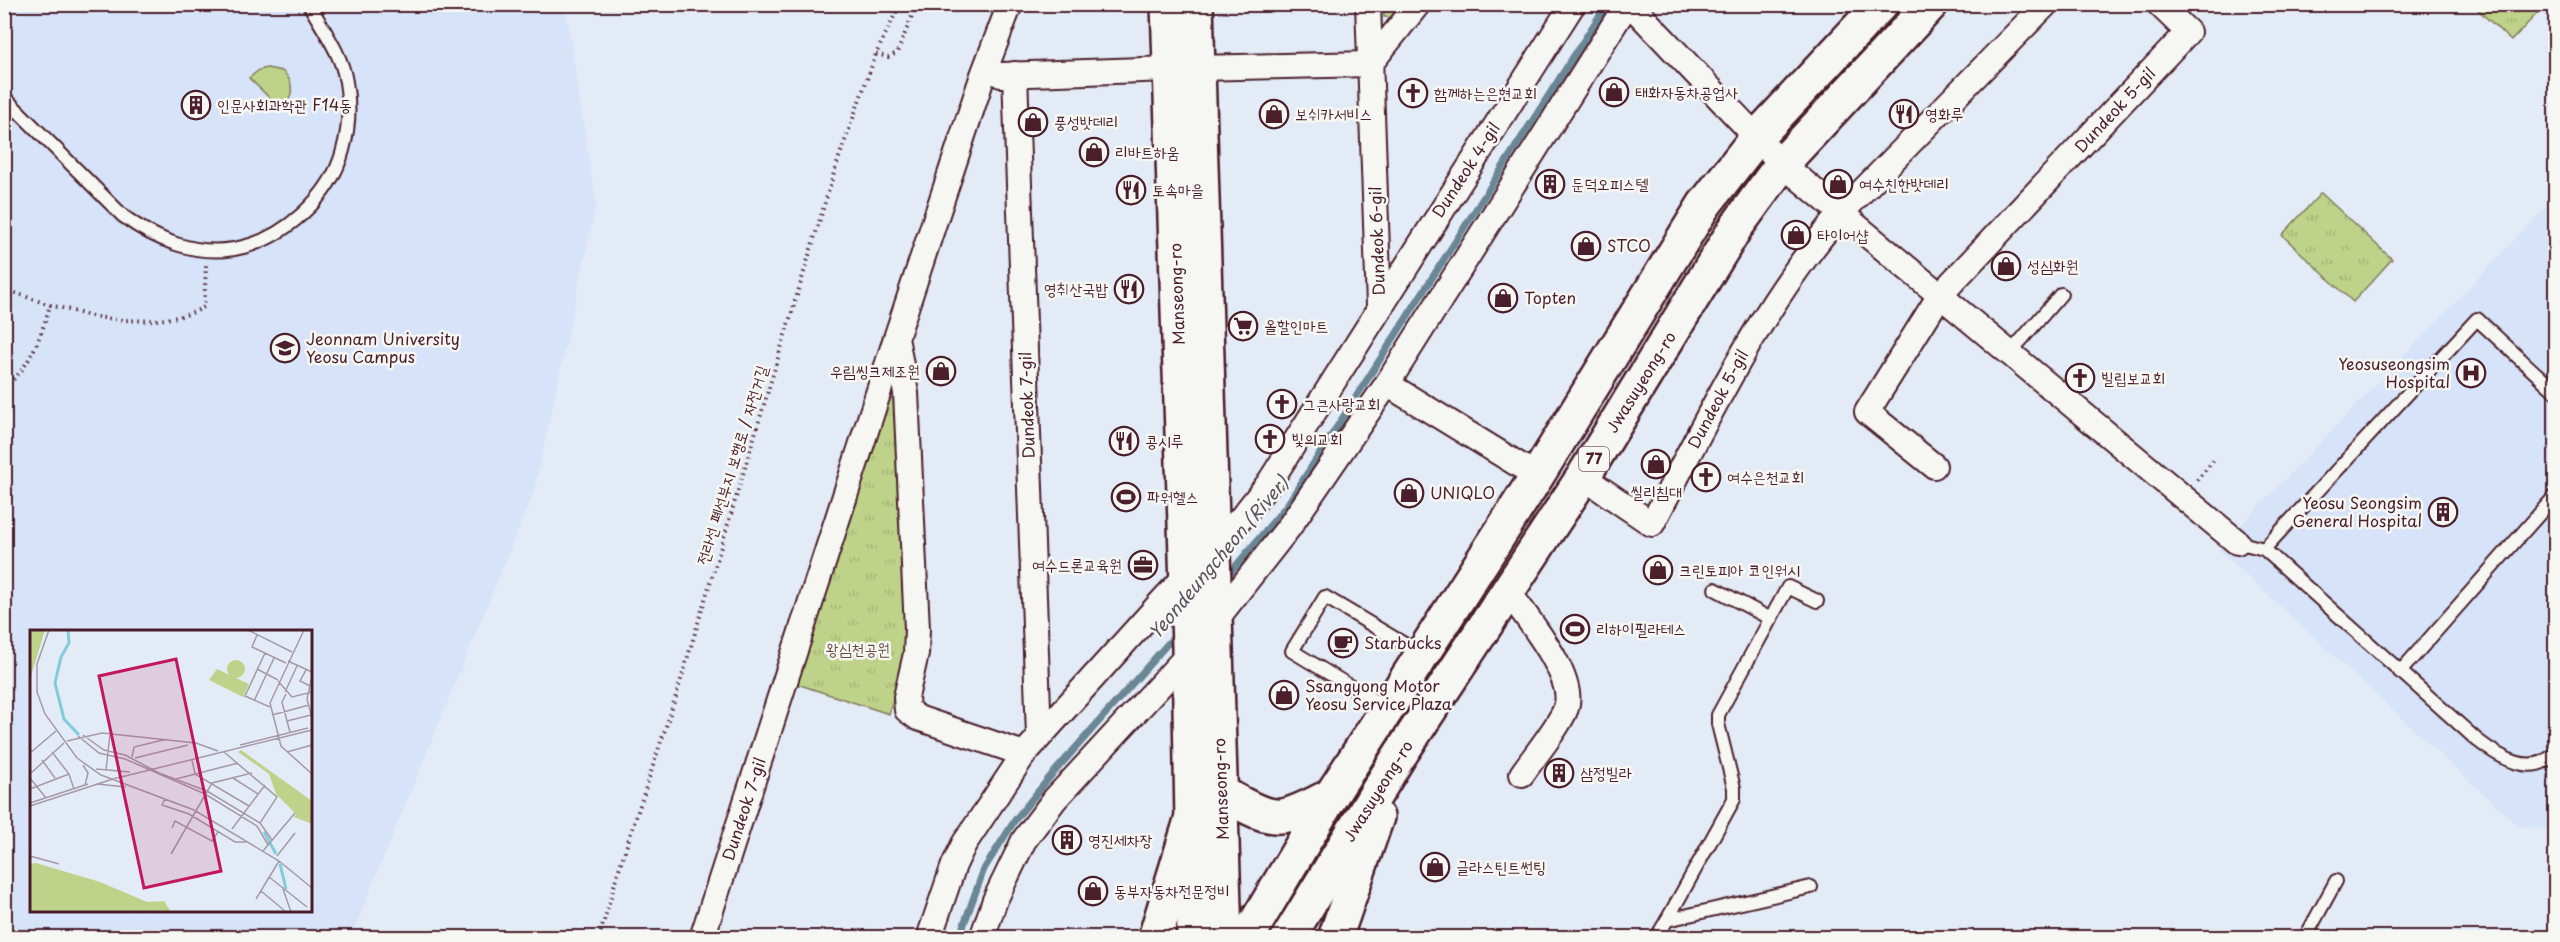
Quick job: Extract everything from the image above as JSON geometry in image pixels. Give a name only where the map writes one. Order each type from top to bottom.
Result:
[{"type":"main road","name":"Manseong-ro","points":[[1168,4],[1184,69],[1214,546],[1225,938]]},
{"type":"main road","name":"Manseong-ro","points":[[1194,938],[1187,579],[1184,69],[1196,4]]},
{"type":"main road","name":"77","points":[[1247,938],[1330,796],[1537,476],[1704,206],[1757,136],[1881,4]]},
{"type":"main road","name":"Jwasuyeong-ro","points":[[1287,938],[1398,758],[1583,477],[1736,227],[1782,164],[1931,4]]},
{"type":"main road","points":[[1850,38],[1877,64]]},
{"type":"main road","points":[[1704,206],[1736,227]]},
{"type":"main road","points":[[1335,938],[1398,758]]},
{"type":"main road","points":[[1221,793],[1262,813],[1274,816],[1287,815],[1330,796]]},
{"type":"main road","points":[[1155,938],[1192,817]]},
{"type":"street","name":"Dundeok 7-gil","points":[[702,938],[896,338],[983,75],[1010,4]]},
{"type":"street","name":"Dundeok 6-gil","points":[[1214,546],[1243,516],[1269,483],[1379,305],[1368,4]]},
{"type":"street","points":[[983,75],[1370,64],[1418,4]]},
{"type":"street","name":"Dundeok 4-gil","points":[[1379,305],[1573,4]]},
{"type":"street","points":[[982,938],[995,900],[1024,840],[1189,650],[1215,611],[1288,527],[1387,384],[1628,4],[1782,164],[2237,542]]},
{"type":"street","name":"Dundeok 5-gil","points":[[1583,477],[1652,524],[1746,346],[1796,270],[1841,213],[2046,4]]},
{"type":"street","name":"Dundeok 5-gil","points":[[1934,466],[1867,412],[1940,295],[2188,32],[2159,4]]},
{"type":"street","name":"Dundeok 7-gil","points":[[896,338],[906,393],[917,629],[916,654],[906,697],[907,710],[918,718],[1031,745],[1016,74]]},
{"type":"street","points":[[1387,384],[1537,476]]},
{"type":"street","points":[[929,938],[954,865],[964,844],[1031,745],[1187,579],[1214,546]]},
{"type":"street","points":[[1508,591],[1558,667],[1567,690],[1566,710],[1522,774]]},
{"type":"lane","points":[[4,97],[123,216],[157,238],[207,250],[233,249],[258,243],[285,228],[310,206],[337,168],[343,150],[347,130],[346,84],[341,63],[309,4]]},
{"type":"lane","points":[[2010,353],[2061,294]]},
{"type":"lane","points":[[2264,549],[2477,319],[2556,392]]},
{"type":"lane","points":[[2400,672],[2556,495]]},
{"type":"lane","points":[[2237,542],[2264,549],[2476,740],[2505,758],[2522,764],[2539,765],[2549,760],[2556,752]]},
{"type":"lane","points":[[1656,938],[1734,799],[1734,788],[1718,718],[1788,587],[1817,601]]},
{"type":"lane","points":[[1715,589],[1771,619]]},
{"type":"lane","points":[[1387,709],[1292,651],[1325,597],[1422,655]]},
{"type":"lane","points":[[2306,938],[2336,881]]},
{"type":"lane","points":[[1667,920],[1811,887]]},
{"type":"path","name":"전라선 폐선부지 보행로 / 자전거길","points":[[599,938],[679,685],[836,166],[876,54],[900,4]]},
{"type":"path","points":[[876,54],[888,57],[897,53],[917,4]]},
{"type":"path","points":[[4,289],[50,305],[104,318],[161,318],[196,312],[204,307],[206,298],[207,250]]},
{"type":"path","points":[[4,387],[15,379],[32,352],[42,333],[50,305]]},
{"type":"shaded area","name":"Jeonnam University Yeosu Campus","points":[[5,5],[565,5],[596,205],[534,491],[351,937],[5,938]]},
{"type":"shaded area","name":"Yeosuseongsim Hospital","points":[[2555,198],[2555,830],[2518,826],[2218,549]]},
{"type":"green space","points":[[1383,5],[1407,5],[1396,18],[1384,17]]},
{"type":"green space","points":[[2473,5],[2545,5],[2511,41]]},
{"type":"green space","points":[[267,68],[282,71],[291,85],[291,95],[282,110],[249,78],[259,70]]},
{"type":"green space","points":[[2321,193],[2392,259],[2353,302],[2282,235]]},
{"type":"green space","name":"왕심천공원","points":[[886,397],[897,400],[907,649],[889,714],[797,684]]},
{"type":"waterway","name":"Yeondeungcheon (River)","points":[[1224,580],[1287,505],[1607,4]]},
{"type":"waterway","name":"Yeondeungcheon (River)","points":[[959,938],[984,869],[1015,820],[1049,778],[1177,633]]},
{"type":"place","name":"태화자동차공업사","points":[[1614,92]]},
{"type":"place","name":"함께하는은현교회","points":[[1413,93]]},
{"type":"place","name":"인문사회과학관 F14동","points":[[196,105]]},
{"type":"place","name":"보쉬카서비스","points":[[1274,114]]},
{"type":"place","name":"영화루","points":[[1904,114]]},
{"type":"place","name":"풍성밧데리","points":[[1033,122]]},
{"type":"place","name":"리바트하움","points":[[1094,152]]},
{"type":"place","name":"둔덕오피스텔","points":[[1550,184]]},
{"type":"place","name":"여수친한밧데리","points":[[1838,184]]},
{"type":"place","name":"토속마을","points":[[1131,190]]},
{"type":"place","name":"타이어샵","points":[[1796,235]]},
{"type":"place","name":"STCO","points":[[1586,246]]},
{"type":"place","name":"성심화원","points":[[2006,266]]},
{"type":"place","name":"영취산국밥","points":[[1129,289]]},
{"type":"place","name":"Topten","points":[[1503,298]]},
{"type":"place","name":"올할인마트","points":[[1243,326]]},
{"type":"place","name":"Jeonnam University Yeosu Campus","points":[[285,348]]},
{"type":"place","name":"우림씽크제조원","points":[[941,371]]},
{"type":"place","name":"Yeosuseongsim Hospital","points":[[2471,373]]},
{"type":"place","name":"빌립보교회","points":[[2080,378]]},
{"type":"place","name":"그큰사랑교회","points":[[1282,404]]},
{"type":"place","name":"빛의교회","points":[[1270,439]]},
{"type":"place","name":"콩시루","points":[[1124,441]]},
{"type":"place","name":"씰리침대","points":[[1656,464]]},
{"type":"place","name":"여수은천교회","points":[[1706,477]]},
{"type":"place","name":"UNIQLO","points":[[1409,493]]},
{"type":"place","name":"파워헬스","points":[[1126,497]]},
{"type":"place","name":"Yeosu Seongsim General Hospital","points":[[2443,512]]},
{"type":"place","name":"여수드론교육원","points":[[1143,565]]},
{"type":"place","name":"크린토피아 코인워시","points":[[1658,570]]},
{"type":"place","name":"리하이필라테스","points":[[1575,629]]},
{"type":"place","name":"Starbucks","points":[[1343,643]]},
{"type":"place","name":"Ssangyong Motor Yeosu Service Plaza","points":[[1284,695]]},
{"type":"place","name":"삼정빌라","points":[[1559,773]]},
{"type":"place","name":"영진세차장","points":[[1067,840]]},
{"type":"place","name":"글라스틴트썬팅","points":[[1435,867]]},
{"type":"place","name":"동부자동차전문정비","points":[[1093,891]]}]
